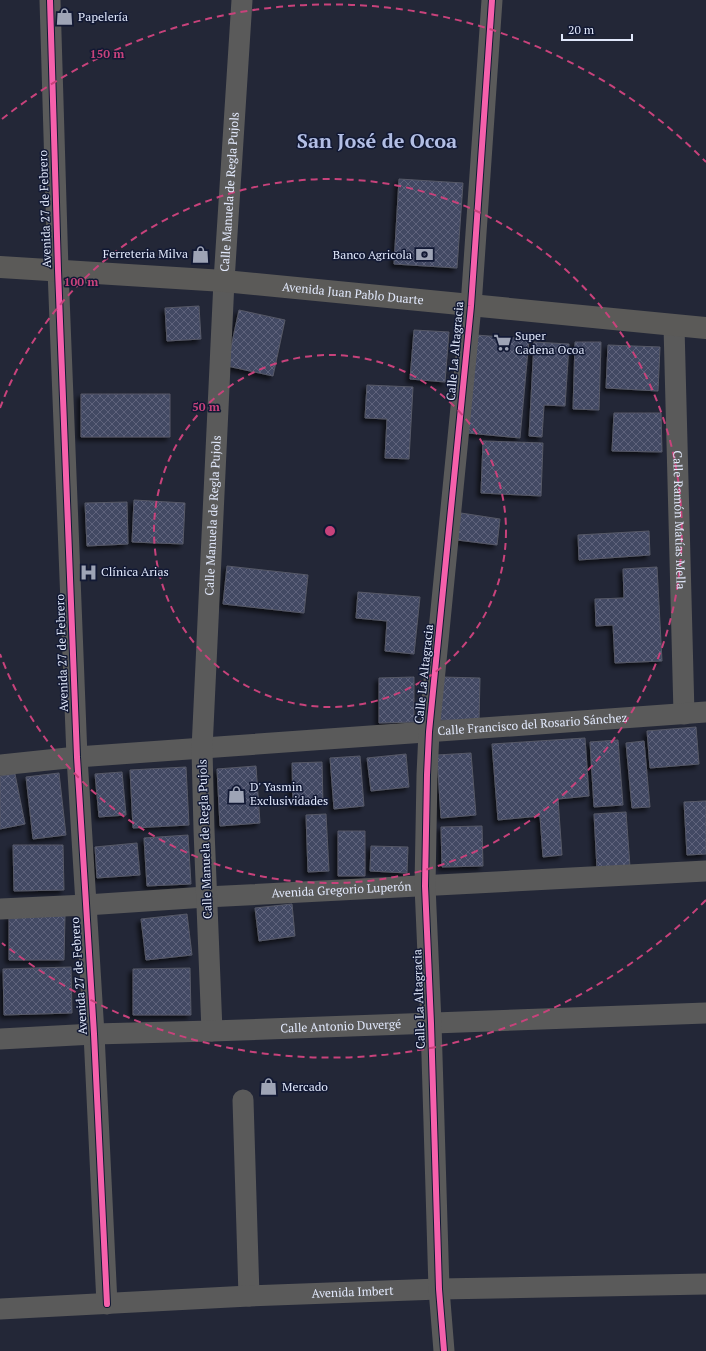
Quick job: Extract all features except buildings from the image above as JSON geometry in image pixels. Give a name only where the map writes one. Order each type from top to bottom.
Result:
[{"type":"main road","name":"Avenida Juan Pablo Duarte","points":[[0,267],[224,281],[706,328]]},
{"type":"street","name":"Avenida 27 de Febrero","points":[[50,0],[58,270],[77,757],[94,1034],[107,1304]]},
{"type":"street","name":"Calle Manuela de Regla Pujols","points":[[212,1031],[206,898],[202,749],[224,281],[242,0]]},
{"type":"street","name":"Calle La Altagracia","points":[[444,1351],[439,1289],[431,1022],[425,886],[426,776],[429,732],[471,306],[492,0]]},
{"type":"street","name":"Calle Ramón Matías Mella","points":[[674,326],[684,714]]},
{"type":"street","name":"Calle Francisco del Rosario Sánchez","points":[[0,765],[77,757],[706,712]]},
{"type":"street","name":"Avenida Gregorio Luperón","points":[[0,909],[706,871]]},
{"type":"street","name":"Calle Antonio Duvergé","points":[[0,1039],[94,1034],[706,1013]]},
{"type":"street","points":[[243,1100],[249,1296]]},
{"type":"street","name":"Avenida Imbert","points":[[0,1309],[249,1296],[439,1289],[706,1284]]},
{"type":"cycle path","points":[[50,0],[58,270],[77,757],[94,1034],[107,1304]]},
{"type":"cycle path","points":[[444,1351],[439,1289],[431,1023],[425,886],[427,775],[429,732],[471,306],[492,0]]},
{"type":"place","name":"Papelería","points":[[65,17]]},
{"type":"place","name":"Ferreteria Milva","points":[[201,254]]},
{"type":"place","name":"Banco Agricola","points":[[425,255]]},
{"type":"place","name":"Super Cadena Ocoa","points":[[502,343]]},
{"type":"place","name":"Clínica Arias","points":[[88,572]]},
{"type":"place","name":"D' Yasmin Exclusividades","points":[[237,794]]},
{"type":"place","name":"Mercado","points":[[269,1087]]},
{"type":"district","name":"San José de Ocoa","points":[[377,141]]}]
